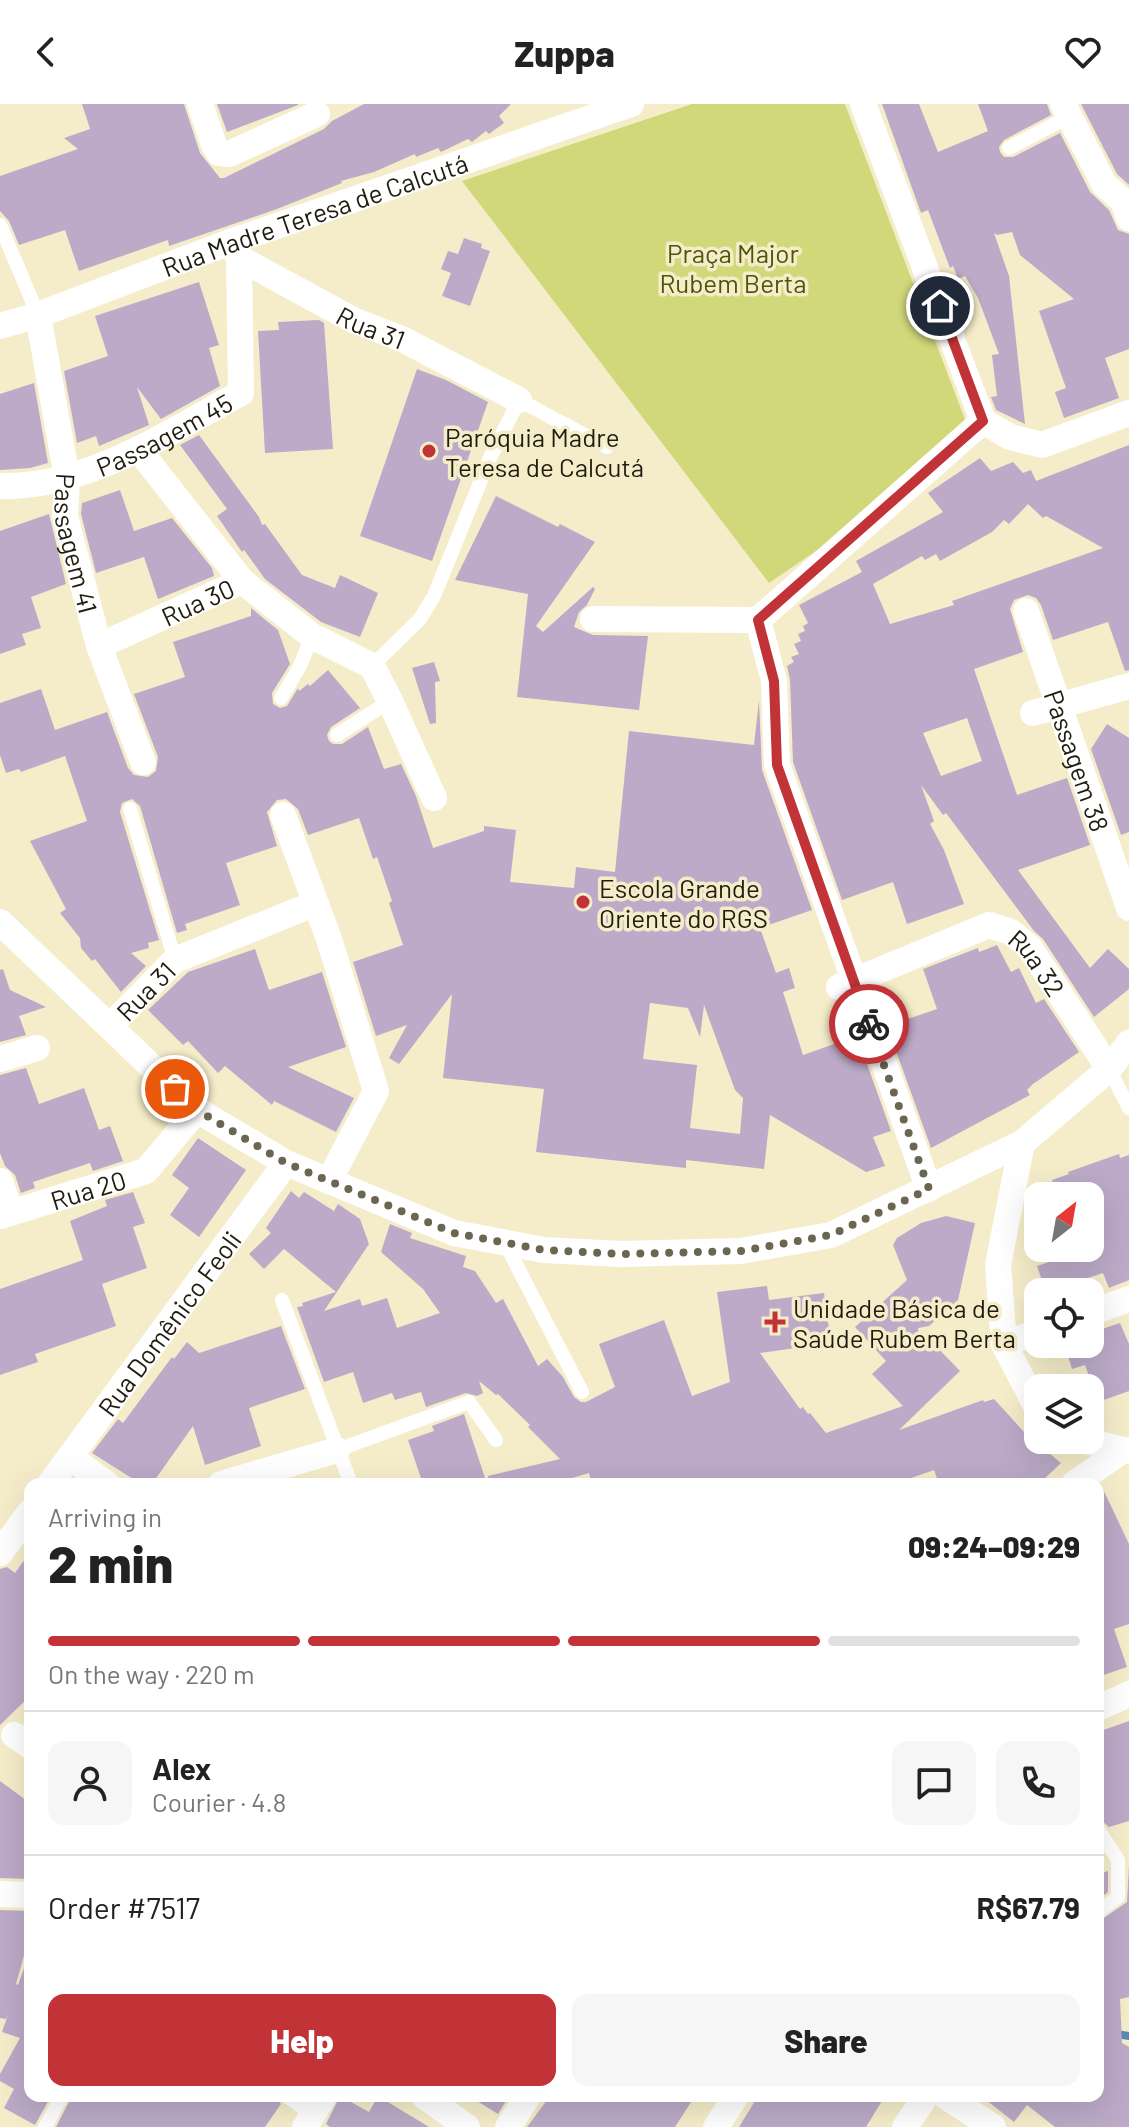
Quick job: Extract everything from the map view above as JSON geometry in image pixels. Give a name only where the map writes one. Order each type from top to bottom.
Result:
[{"type":"street","points":[[200,104],[214,145],[219,153],[229,154],[317,114]]},
{"type":"street","name":"Rua Madre Teresa de Calcutá","points":[[0,326],[234,250],[574,113],[631,104]]},
{"type":"street","points":[[863,104],[983,421],[1010,437],[1042,445],[1129,413]]},
{"type":"street","points":[[1065,110],[1104,184],[1126,209]]},
{"type":"street","name":"Rua 31","points":[[234,250],[353,320],[402,339],[519,400]]},
{"type":"street","name":"Passagem 45","points":[[0,486],[67,478],[138,449],[241,393],[234,250]]},
{"type":"street","name":"Passagem 41","points":[[38,315],[67,478],[65,516],[99,646],[143,762]]},
{"type":"street","points":[[593,619],[758,620],[983,421]]},
{"type":"street","points":[[138,449],[242,581]]},
{"type":"street","name":"Rua 30","points":[[99,646],[242,581],[312,636],[372,666]]},
{"type":"street","name":"Passagem 38","points":[[1026,611],[1045,710],[1129,908]]},
{"type":"street","points":[[758,620],[774,681],[777,765],[846,984],[929,1189]]},
{"type":"street","points":[[372,666],[434,798]]},
{"type":"street","points":[[1045,710],[1129,686]]},
{"type":"street","points":[[283,815],[329,939],[376,1091],[329,1181]]},
{"type":"street","name":"Rua 31","points":[[110,1026],[175,960],[314,904]]},
{"type":"street","points":[[0,922],[197,1110],[286,1163],[454,1233],[544,1250],[621,1254],[741,1251],[831,1235],[1022,1143],[1109,1069],[1129,1043]]},
{"type":"street","name":"Rua 32","points":[[846,984],[989,925],[1011,932],[1030,948],[1109,1069]]},
{"type":"street","points":[[0,1059],[37,1048]]},
{"type":"street","name":"Rua 20","points":[[6,1214],[146,1171],[197,1110]]},
{"type":"street","points":[[1022,1143],[998,1265],[1004,1344],[1024,1383]]},
{"type":"street","name":"Rua Domênico Feoli","points":[[54,1478],[286,1163]]},
{"type":"street","points":[[0,1181],[6,1214]]},
{"type":"street","points":[[1104,1308],[1129,1299]]},
{"type":"street","points":[[1004,1344],[1024,1337]]},
{"type":"street","points":[[1104,1446],[1126,1451]]},
{"type":"street","points":[[241,1478],[337,1450]]},
{"type":"street","points":[[1083,1478],[1126,1451]]},
{"type":"street","points":[[70,1457],[99,1478]]},
{"type":"street","points":[[0,1553],[24,1520]]},
{"type":"street","points":[[1104,1705],[1129,1694]]},
{"type":"street","points":[[0,1894],[24,1895]]},
{"type":"street","points":[[432,2102],[467,2127]]},
{"type":"street","points":[[508,2127],[524,2102]]},
{"type":"street","points":[[716,2127],[732,2102]]},
{"type":"street","points":[[905,2127],[922,2102]]},
{"type":"street","points":[[954,2102],[993,2127]]},
{"type":"lane","points":[[1009,148],[1065,110]]},
{"type":"lane","points":[[0,225],[38,315]]},
{"type":"lane","points":[[372,666],[420,619],[434,596],[490,458],[519,400],[607,447]]},
{"type":"lane","points":[[281,698],[300,666],[312,636]]},
{"type":"lane","points":[[337,735],[390,701]]},
{"type":"lane","points":[[130,809],[175,960]]},
{"type":"lane","points":[[1109,1069],[1129,1108]]},
{"type":"lane","points":[[504,1242],[582,1392]]},
{"type":"lane","points":[[282,1300],[349,1478]]},
{"type":"lane","points":[[337,1450],[469,1402],[496,1440]]},
{"type":"lane","points":[[1104,1838],[1118,1860],[1124,1901],[1104,1909]]},
{"type":"lane","points":[[45,2127],[59,2102]]},
{"type":"lane","points":[[297,2102],[314,2113]]},
{"type":"green space","name":"Praça Major Rubem Berta","points":[[692,104],[845,104],[969,430],[879,508],[769,583],[462,181]]},
{"type":"building","points":[[82,104],[184,104],[200,153],[220,178],[224,178],[324,129],[332,121],[364,104],[511,104],[499,116],[504,123],[472,142],[468,139],[441,152],[438,148],[416,157],[415,154],[277,209],[169,246],[168,240],[79,271],[65,230],[19,245],[9,221],[0,211],[0,176],[78,149],[64,138],[90,129]]},
{"type":"building","points":[[217,104],[298,104],[298,105],[227,132]]},
{"type":"building","points":[[882,104],[919,104],[938,152],[988,131],[978,104],[1047,104],[1051,115],[1004,140],[999,147],[1000,152],[1004,157],[1013,157],[1060,133],[1090,192],[1109,210],[1118,230],[1129,234],[1129,349],[1105,358],[1119,398],[1064,418],[1055,392],[1066,388],[1039,311],[1074,299],[1020,255],[1012,232],[994,233],[1009,276],[1025,424],[996,410],[991,397],[997,396],[992,355],[999,354],[978,298],[965,276],[958,279],[953,266],[950,268],[928,210],[921,213]]},
{"type":"building","points":[[1081,104],[1129,104],[1129,185],[1117,174]]},
{"type":"building","points":[[464,238],[482,244],[481,248],[490,251],[470,306],[442,296],[451,273],[441,269],[448,251],[458,254]]},
{"type":"building","points":[[199,282],[219,345],[209,348],[220,386],[161,419],[137,387],[149,425],[99,446],[96,436],[77,443],[64,371],[108,356],[95,316]]},
{"type":"building","points":[[319,320],[324,323],[333,449],[265,453],[258,331],[279,330],[278,322]]},
{"type":"building","name":"Paróquia Madre Teresa de Calcutá","points":[[417,369],[488,402],[432,561],[360,536]]},
{"type":"building","points":[[34,383],[48,463],[0,470],[0,394]]},
{"type":"building","points":[[199,435],[262,525],[265,524],[302,575],[335,588],[340,575],[378,593],[360,637],[321,622],[265,579],[244,550],[242,552],[217,516],[227,509],[180,445]]},
{"type":"building","points":[[1129,445],[1129,670],[1125,671],[1108,622],[1053,640],[1041,605],[1036,598],[1028,595],[1014,600],[1010,609],[1023,652],[974,669],[1017,795],[1067,778],[1090,845],[1018,870],[1090,968],[1108,949],[1129,969],[1129,989],[1094,1017],[1043,939],[921,785],[934,821],[930,824],[944,850],[964,904],[907,924],[893,882],[842,900],[793,762],[787,666],[794,662],[791,657],[799,654],[794,644],[801,641],[798,634],[805,631],[803,626],[808,623],[799,605],[862,572],[856,561],[943,512],[928,493],[980,458],[991,471],[1013,462],[1023,473],[1031,470],[1036,481]],"holes":[[[1028,504],[1043,518],[1046,516],[1103,548],[952,601],[954,605],[890,624],[873,584],[922,556],[925,560],[936,554],[940,561],[992,532],[1004,520],[1009,524]],[[967,718],[982,761],[941,776],[923,733]]]},
{"type":"building","points":[[120,490],[134,531],[172,518],[212,568],[214,576],[158,599],[144,557],[96,573],[81,514],[82,503]]},
{"type":"building","points":[[496,496],[595,542],[536,626],[543,632],[593,587],[595,589],[587,605],[579,612],[574,627],[593,635],[648,636],[639,710],[517,697],[528,594],[455,580]]},
{"type":"building","points":[[49,514],[66,584],[31,597],[41,628],[22,634],[26,645],[0,654],[0,531]]},
{"type":"building","points":[[251,608],[278,630],[290,664],[272,693],[273,704],[280,708],[287,706],[298,688],[299,691],[308,684],[310,686],[328,670],[360,708],[331,727],[327,735],[329,741],[342,744],[368,727],[384,769],[401,764],[416,796],[433,848],[484,831],[484,826],[516,830],[510,882],[574,888],[576,867],[615,872],[629,731],[754,745],[759,700],[762,770],[812,910],[760,928],[776,973],[789,968],[795,988],[783,992],[803,1055],[857,1036],[891,1131],[873,1137],[885,1166],[866,1172],[770,1115],[764,1169],[686,1160],[686,1168],[536,1152],[544,1089],[443,1078],[452,994],[399,1064],[389,1058],[407,1025],[376,1036],[353,962],[403,945],[377,857],[373,859],[359,818],[308,835],[298,809],[286,799],[277,800],[267,812],[277,846],[226,863],[240,905],[185,924],[187,930],[177,933],[140,806],[132,799],[122,803],[120,812],[159,940],[148,943],[149,948],[131,953],[146,966],[121,992],[95,959],[92,961],[81,948],[80,938],[60,913],[66,909],[30,841],[87,821],[65,756],[21,772],[19,769],[6,773],[0,755],[0,703],[41,689],[55,730],[107,712],[128,768],[134,775],[148,777],[156,771],[158,757],[134,694],[185,677],[173,642],[251,616]],"holes":[[[650,1003],[688,1008],[700,1037],[704,1005],[735,1090],[743,1098],[740,1134],[690,1128],[697,1065],[643,1059]]]},
{"type":"building","points":[[434,662],[440,681],[435,682],[436,723],[430,724],[412,668]]},
{"type":"building","points":[[1107,724],[1129,738],[1129,832],[1121,835],[1091,749]]},
{"type":"building","points":[[997,945],[1011,972],[1019,968],[1036,1003],[1044,999],[1079,1052],[1033,1084],[1027,1090],[1030,1095],[931,1148],[887,1026],[937,1009],[923,969],[978,948],[979,952]]},
{"type":"building","points":[[255,949],[269,990],[322,972],[346,1047],[288,1067],[354,1098],[336,1132],[274,1101],[272,1105],[225,1066],[218,1073],[188,1041],[183,1045],[148,1010],[188,972]]},
{"type":"building","points":[[3,969],[10,990],[46,1007],[19,1016],[26,1035],[0,1042],[0,970]]},
{"type":"building","points":[[26,1068],[39,1104],[84,1088],[99,1130],[110,1126],[123,1161],[93,1171],[90,1163],[33,1182],[35,1188],[21,1193],[15,1175],[5,1166],[0,1153],[0,1075]]},
{"type":"building","points":[[198,1138],[246,1170],[199,1237],[170,1215],[189,1188],[172,1175]]},
{"type":"building","points":[[1119,1154],[1120,1158],[1129,1155],[1129,1280],[1109,1288],[1103,1273],[1088,1278],[1041,1278],[1037,1266],[1049,1262],[1104,1262],[1104,1182],[1053,1182],[1068,1172]]},
{"type":"building","points":[[291,1191],[299,1198],[304,1192],[334,1211],[338,1204],[360,1219],[369,1244],[324,1311],[360,1299],[362,1306],[387,1298],[397,1328],[440,1313],[423,1289],[381,1252],[390,1224],[412,1233],[410,1238],[466,1256],[463,1267],[475,1271],[496,1303],[503,1299],[538,1366],[547,1359],[581,1402],[615,1387],[599,1344],[664,1320],[692,1396],[730,1382],[717,1292],[767,1286],[769,1300],[824,1293],[831,1343],[760,1353],[800,1409],[803,1407],[810,1413],[826,1433],[903,1406],[872,1374],[886,1361],[855,1327],[907,1280],[893,1245],[897,1238],[921,1223],[946,1216],[975,1223],[958,1300],[929,1326],[918,1328],[919,1344],[934,1344],[960,1371],[899,1430],[983,1400],[994,1399],[1024,1432],[1024,1454],[1050,1454],[1061,1463],[1045,1478],[937,1478],[934,1470],[911,1478],[590,1478],[589,1473],[572,1478],[488,1478],[560,1459],[498,1394],[479,1381],[483,1393],[477,1396],[466,1393],[426,1407],[421,1392],[395,1400],[392,1393],[363,1403],[353,1372],[324,1382],[297,1307],[336,1292],[284,1249],[264,1269],[249,1254],[271,1233],[266,1228]]},
{"type":"building","points":[[133,1192],[145,1223],[133,1227],[147,1268],[102,1284],[116,1326],[35,1354],[38,1362],[0,1375],[0,1289],[83,1260],[70,1221],[107,1206],[105,1200]]},
{"type":"building","points":[[1120,1323],[1129,1344],[1129,1391],[1104,1400],[1104,1374],[1088,1374],[1085,1365],[1072,1369],[1068,1358],[1104,1358],[1104,1328]]},
{"type":"building","points":[[281,1326],[305,1389],[249,1408],[261,1446],[205,1465],[193,1426],[156,1478],[132,1478],[92,1453],[118,1419],[123,1423],[172,1357],[174,1359],[187,1342],[199,1353]]},
{"type":"building","points":[[464,1414],[485,1478],[421,1478],[408,1440],[434,1431],[432,1426]]},
{"type":"building","points":[[1104,1491],[1129,1544],[1129,1624],[1114,1629],[1127,1667],[1104,1675]]},
{"type":"building","points":[[24,1560],[24,1702],[0,1725],[0,1569],[7,1567],[15,1573]]},
{"type":"building","points":[[1129,1721],[1129,1821],[1109,1827],[1104,1823],[1104,1730]]},
{"type":"building","points":[[0,1781],[24,1799],[24,1879],[0,1878]]},
{"type":"building","points":[[1129,1865],[1129,1997],[1120,1999],[1122,2043],[1129,2047],[1129,2127],[1055,2127],[1027,2105],[1014,2122],[989,2102],[1104,2102],[1104,1918],[1127,1902]]},
{"type":"building","points":[[1108,1871],[1108,1892],[1104,1895],[1104,1872]]},
{"type":"building","points":[[0,1910],[24,1911],[24,1955],[16,1984],[24,1968],[24,2102],[48,2102],[35,2125],[4,2108],[14,2089],[0,2081],[0,2074],[20,2038],[2,2032],[9,2012],[6,2019],[0,2018]]},
{"type":"building","points":[[69,2102],[281,2104],[265,2127],[56,2127]]},
{"type":"building","points":[[337,2102],[351,2102],[369,2112],[375,2102],[388,2102],[429,2127],[330,2127],[326,2124]]},
{"type":"building","points":[[479,2102],[505,2102],[498,2114]]},
{"type":"building","points":[[546,2102],[691,2102],[675,2127],[527,2127]]},
{"type":"building","points":[[754,2102],[881,2102],[866,2127],[739,2127]]},
{"type":"waterway","points":[[1104,2032],[1129,2036]]},
{"type":"way so far","points":[[175,1089],[197,1110],[286,1163],[454,1233],[544,1250],[621,1254],[741,1251],[831,1235],[929,1189],[869,1024]]},
{"type":"place","name":"Paróquia Madre Teresa de Calcutá","points":[[429,451]]},
{"type":"place","name":"Escola Grande Oriente do RGS","points":[[583,902]]},
{"type":"place","name":"Unidade Básica de Saúde Rubem Berta","points":[[775,1322]]},
{"type":"route","points":[[869,1024],[777,765],[774,681],[758,620],[983,421],[940,306]]}]
